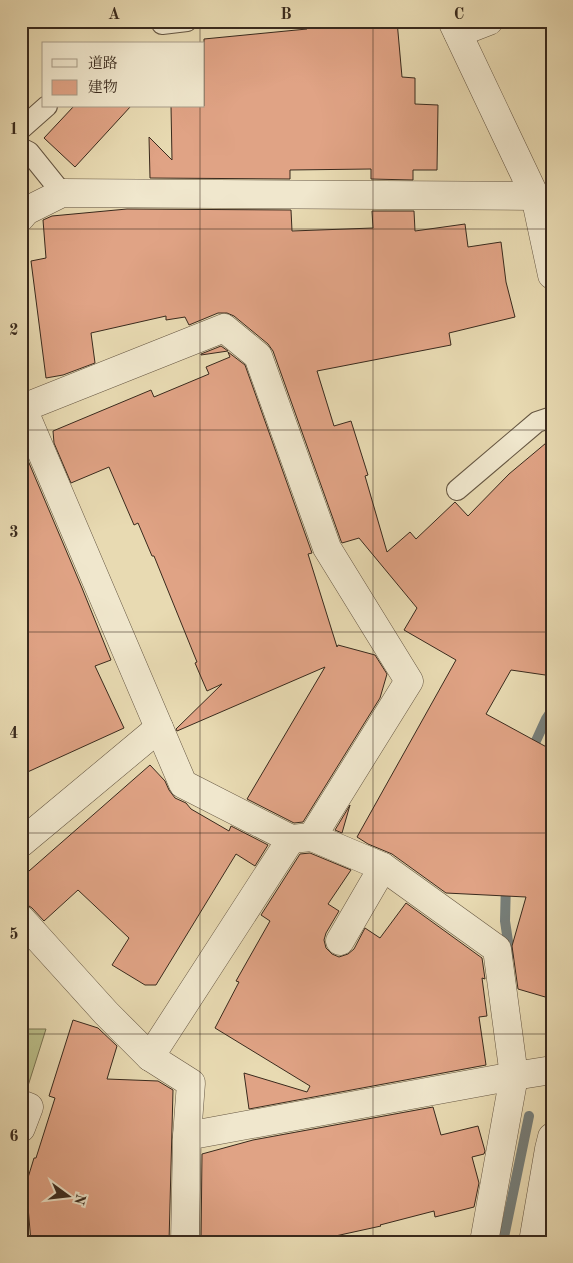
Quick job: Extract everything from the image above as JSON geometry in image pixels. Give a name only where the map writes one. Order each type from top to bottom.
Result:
[{"type":"street","points":[[489,21],[455,27],[535,196],[552,276]]},
{"type":"street","points":[[21,217],[26,211],[62,193],[535,196]]},
{"type":"street","points":[[150,1057],[301,838],[409,681],[327,548],[258,356],[224,328],[22,406],[183,784],[301,838],[383,867],[497,949],[514,1076],[484,1242]]},
{"type":"street","points":[[21,844],[159,728]]},
{"type":"street","points":[[340,941],[383,867]]},
{"type":"street","points":[[21,919],[106,1013],[150,1057],[191,1083],[185,1242]]},
{"type":"street","points":[[188,1136],[552,1070]]},
{"type":"street","points":[[21,1104],[29,1107],[21,1128]]},
{"type":"street","points":[[533,1242],[552,1138]]},
{"type":"lane","points":[[162,24],[187,21]]},
{"type":"lane","points":[[21,129],[45,108]]},
{"type":"lane","points":[[21,148],[29,152],[62,193]]},
{"type":"lane","points":[[457,490],[537,422],[552,417]]},
{"type":"green space","points":[[21,1029],[46,1029],[27,1089],[21,1087]]},
{"type":"building","points":[[361,21],[397,21],[402,77],[415,78],[415,104],[438,105],[437,170],[413,170],[413,180],[371,179],[371,169],[290,170],[290,179],[150,178],[149,137],[172,160],[171,108],[205,108],[204,39],[307,29],[307,26]]},
{"type":"building","points":[[72,108],[129,108],[75,167],[44,138]]},
{"type":"building","points":[[127,209],[291,210],[292,231],[373,228],[372,211],[414,211],[415,231],[465,224],[468,247],[501,242],[506,282],[515,317],[449,333],[451,345],[317,371],[334,426],[351,421],[368,475],[365,476],[387,552],[410,532],[416,539],[455,502],[468,516],[509,474],[552,438],[552,676],[511,670],[486,714],[552,750],[552,999],[518,989],[512,946],[526,897],[446,893],[392,854],[357,837],[456,660],[404,630],[417,608],[359,538],[342,543],[273,351],[268,344],[234,316],[227,313],[218,313],[189,325],[185,317],[166,320],[166,316],[91,333],[95,363],[63,375],[46,378],[31,261],[46,258],[43,220],[52,216]]},
{"type":"building","points":[[221,346],[228,351],[201,355],[201,354]]},
{"type":"building","points":[[228,352],[245,365],[312,553],[308,554],[337,647],[338,645],[375,655],[387,674],[380,698],[303,822],[294,823],[247,799],[325,667],[177,731],[176,729],[222,684],[207,691],[154,556],[152,556],[138,523],[134,525],[109,467],[71,483],[54,443],[53,431],[151,390],[154,397],[209,374],[206,367],[230,357]]},
{"type":"building","points":[[21,444],[111,660],[95,666],[124,728],[21,775]]},
{"type":"building","points":[[150,765],[165,781],[175,798],[186,803],[191,809],[229,831],[231,826],[268,845],[255,866],[236,854],[156,985],[145,985],[112,965],[129,938],[78,890],[44,921],[32,908],[26,904],[21,904],[21,878]]},
{"type":"building","points":[[350,805],[342,833],[335,830]]},
{"type":"building","points":[[310,853],[351,870],[328,904],[339,911],[324,940],[326,948],[332,954],[339,957],[348,954],[354,949],[365,928],[380,938],[406,903],[482,958],[485,979],[482,978],[487,1016],[479,1017],[486,1065],[249,1109],[244,1073],[307,1092],[310,1086],[215,1028],[239,982],[236,981],[270,921],[261,915],[300,854]]},
{"type":"building","points":[[73,1020],[98,1028],[117,1046],[107,1079],[158,1081],[173,1090],[169,1242],[31,1242],[27,1195],[23,1194],[55,1098],[49,1096]]},
{"type":"building","points":[[433,1107],[441,1135],[478,1126],[485,1151],[484,1154],[472,1157],[479,1183],[474,1207],[435,1217],[434,1211],[381,1226],[308,1242],[201,1242],[202,1154],[253,1140]]},
{"type":"waterway","points":[[530,754],[552,710]]},
{"type":"waterway","points":[[506,882],[505,921],[510,955]]},
{"type":"waterway","points":[[503,1242],[529,1116]]}]
